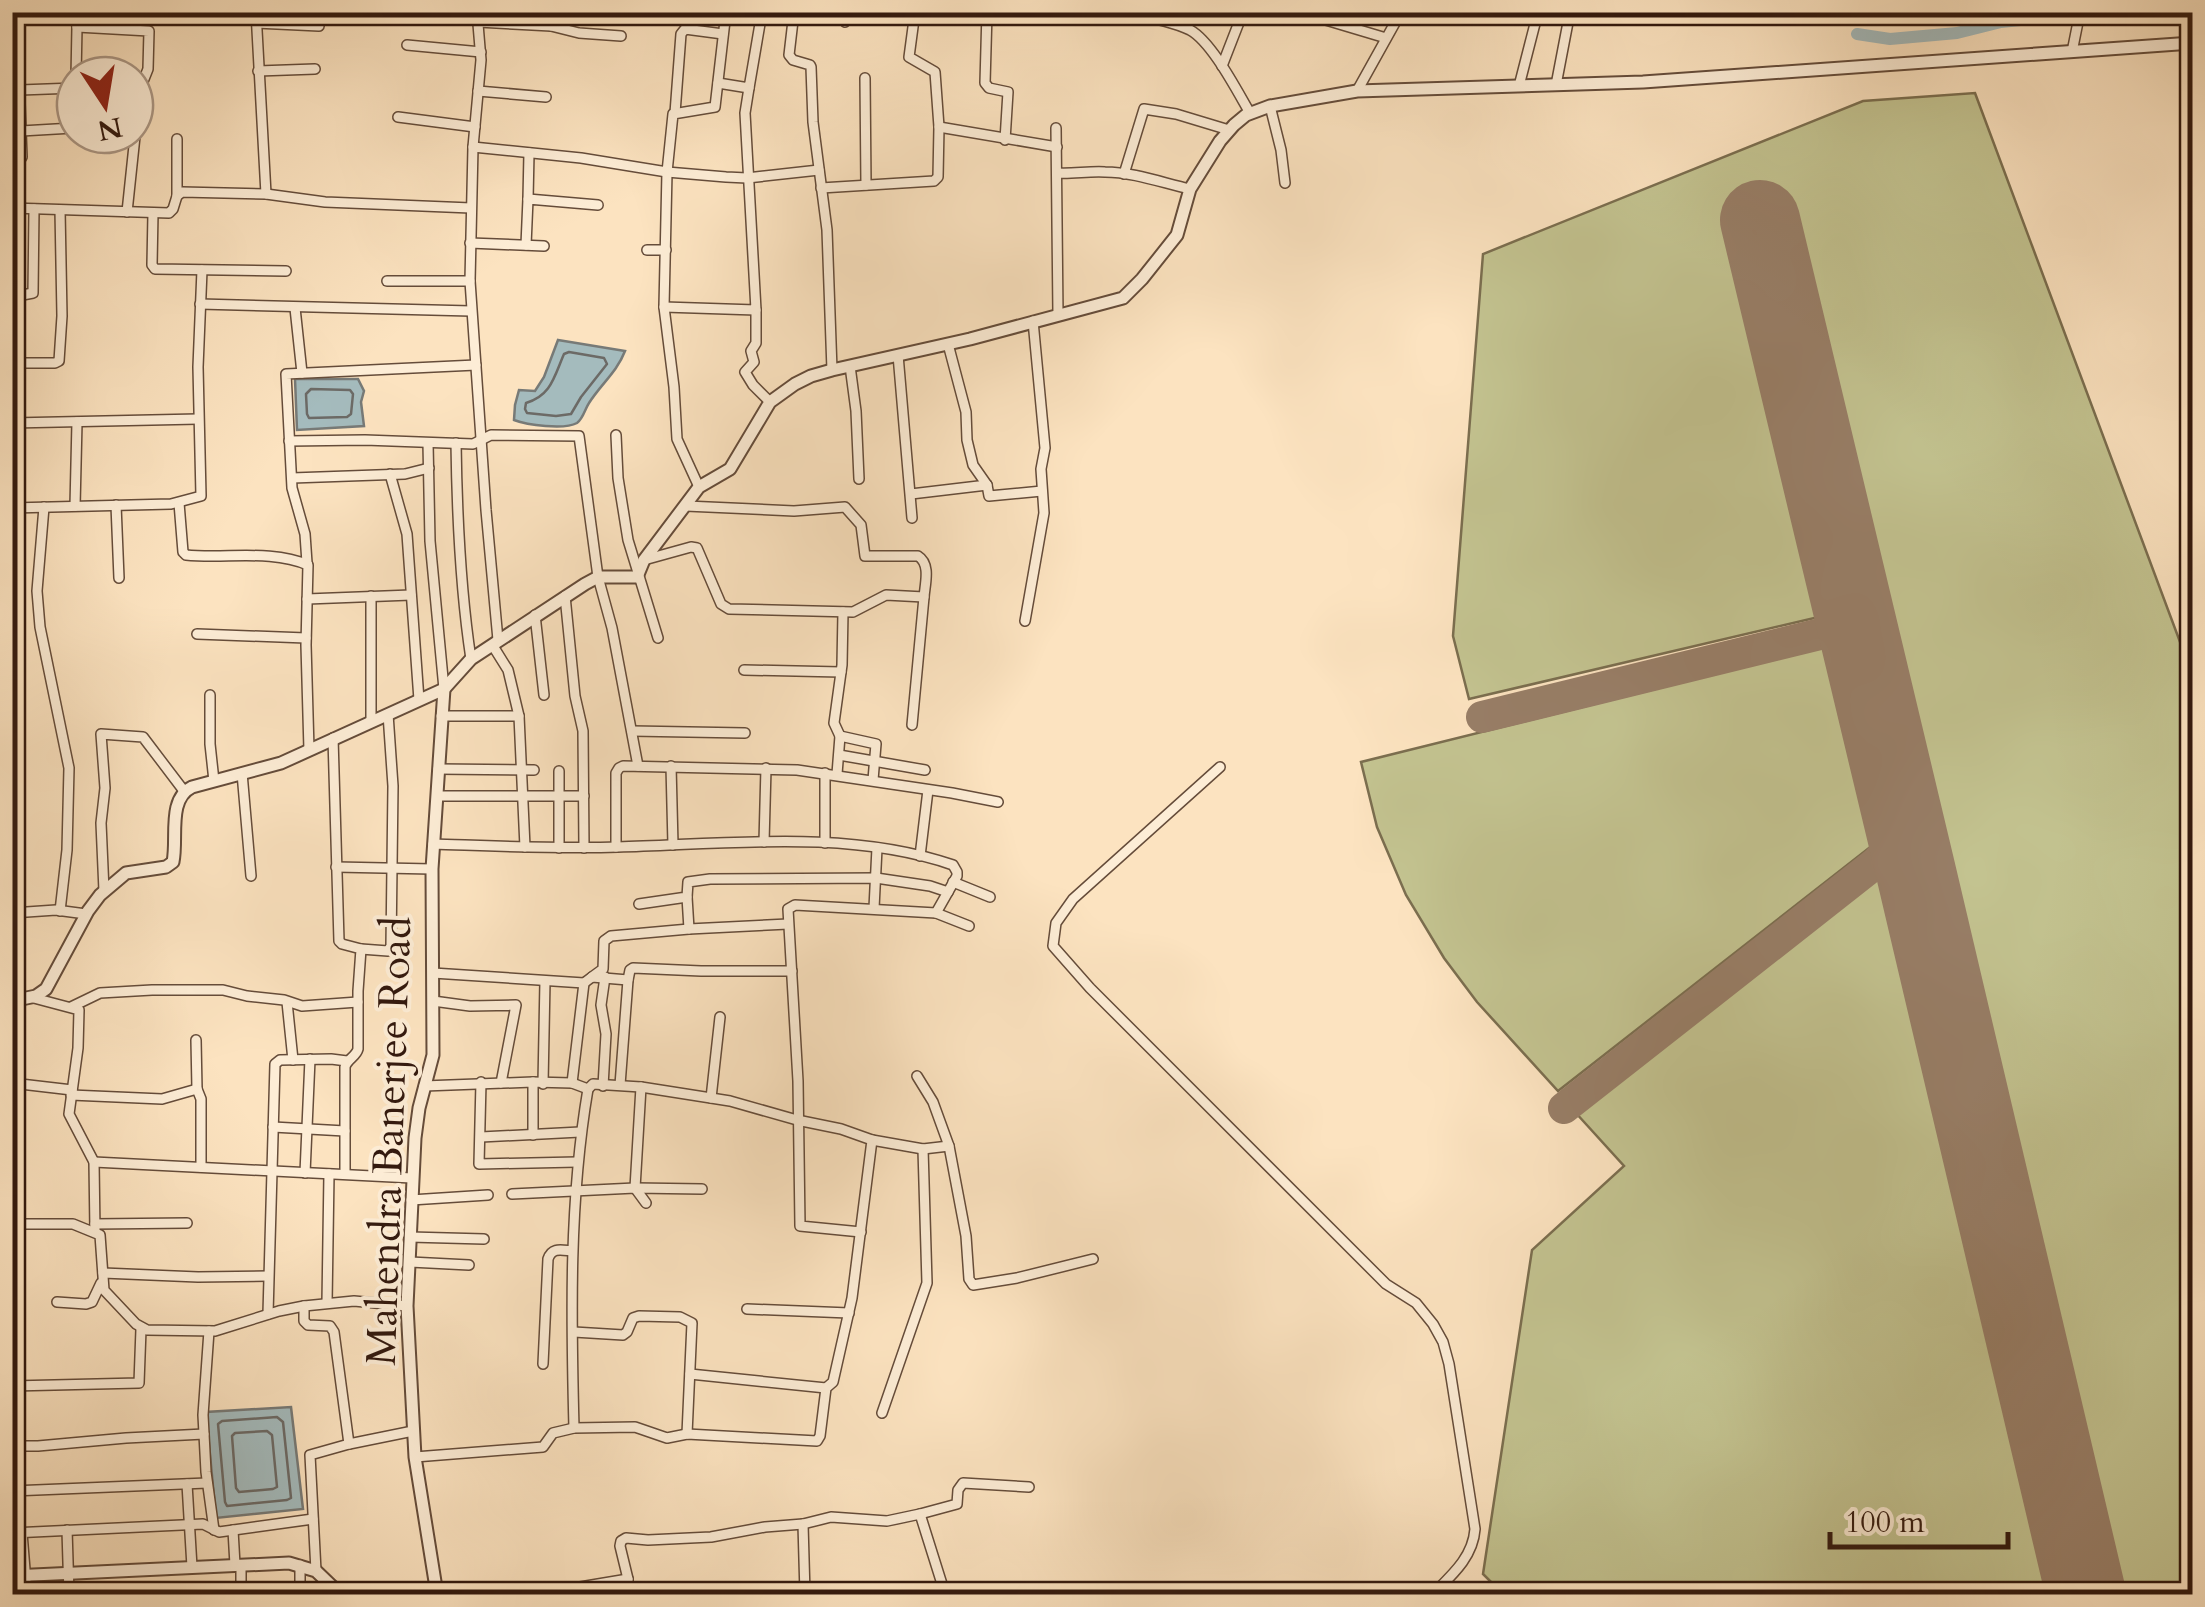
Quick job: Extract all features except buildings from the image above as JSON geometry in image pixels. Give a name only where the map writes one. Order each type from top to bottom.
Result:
[{"type":"street","points":[[75,12],[76,55]]},
{"type":"street","points":[[128,29],[129,12]]},
{"type":"street","points":[[551,26],[556,22],[556,12]]},
{"type":"street","points":[[675,113],[715,109],[726,12]]},
{"type":"street","points":[[762,12],[744,113],[756,310],[756,343],[751,351],[754,362],[745,372],[770,402]]},
{"type":"street","points":[[794,12],[789,55],[811,67],[813,122],[830,268],[832,370]]},
{"type":"street","points":[[821,188],[936,180],[939,127],[935,72],[910,57],[914,12]]},
{"type":"street","points":[[987,12],[985,83],[989,88],[1008,92],[1005,140]]},
{"type":"street","points":[[1122,12],[1190,30],[1222,66],[1248,114]]},
{"type":"street","points":[[1222,66],[1243,12]]},
{"type":"street","points":[[1357,91],[1401,12]]},
{"type":"street","points":[[1519,86],[1538,12]]},
{"type":"street","points":[[1556,85],[1570,12]]},
{"type":"street","points":[[2072,52],[2080,12]]},
{"type":"street","points":[[525,847],[519,716],[508,670],[496,643],[471,312],[470,212],[481,52],[478,17],[622,36]]},
{"type":"street","points":[[266,194],[256,18],[319,26]]},
{"type":"street","points":[[1319,18],[1386,38]]},
{"type":"street","points":[[77,27],[148,32],[148,55]]},
{"type":"street","points":[[698,487],[677,439],[664,307],[667,172],[680,34],[685,29],[723,34]]},
{"type":"street","points":[[637,577],[644,560],[698,487],[730,469],[770,402],[795,384],[832,370],[1122,298],[1177,235],[1190,189],[1229,130],[1248,114],[1270,106],[1357,91],[1643,82],[2192,44]]},
{"type":"street","points":[[406,45],[481,52]]},
{"type":"street","points":[[12,51],[18,51],[21,130],[21,160],[12,164]]},
{"type":"street","points":[[258,71],[315,69]]},
{"type":"street","points":[[865,78],[866,185]]},
{"type":"street","points":[[718,83],[749,88]]},
{"type":"street","points":[[20,90],[55,89]]},
{"type":"street","points":[[478,91],[546,97]]},
{"type":"street","points":[[1270,106],[1285,183]]},
{"type":"street","points":[[1124,174],[1144,109],[1229,130]]},
{"type":"street","points":[[398,118],[474,127]]},
{"type":"street","points":[[939,127],[1057,147]]},
{"type":"street","points":[[21,130],[55,128]]},
{"type":"street","points":[[1056,128],[1058,314]]},
{"type":"street","points":[[12,208],[172,211],[177,196],[177,138]]},
{"type":"street","points":[[474,144],[667,172],[748,178],[819,168]]},
{"type":"street","points":[[526,244],[529,152]]},
{"type":"street","points":[[127,212],[132,155]]},
{"type":"street","points":[[1057,173],[1102,171],[1190,189]]},
{"type":"street","points":[[177,196],[182,192],[266,194],[470,212]]},
{"type":"street","points":[[528,198],[598,205]]},
{"type":"street","points":[[12,296],[33,293],[34,209]]},
{"type":"street","points":[[12,363],[59,361],[60,210]]},
{"type":"street","points":[[152,213],[153,268],[157,270],[286,272]]},
{"type":"street","points":[[470,243],[544,246]]},
{"type":"street","points":[[648,250],[666,250]]},
{"type":"street","points":[[12,508],[179,503],[202,493],[198,419],[202,270]]},
{"type":"street","points":[[387,281],[470,281]]},
{"type":"street","points":[[200,304],[471,312]]},
{"type":"street","points":[[664,307],[756,310]]},
{"type":"street","points":[[295,308],[302,373]]},
{"type":"street","points":[[1025,621],[1044,512],[1044,448],[1033,321]]},
{"type":"street","points":[[948,344],[966,412],[973,465],[988,486],[989,496],[1042,491]]},
{"type":"street","points":[[898,355],[912,518]]},
{"type":"street","points":[[309,750],[306,540],[294,502],[285,377],[290,373],[476,365]]},
{"type":"street","points":[[850,366],[859,480]]},
{"type":"street","points":[[12,423],[198,419]]},
{"type":"street","points":[[75,506],[78,422]]},
{"type":"street","points":[[289,441],[473,444],[491,435],[579,436],[598,577],[612,628],[638,766]]},
{"type":"street","points":[[616,435],[622,503],[637,577],[644,587],[658,638]]},
{"type":"street","points":[[428,443],[430,541],[444,689]]},
{"type":"street","points":[[456,444],[463,608],[471,659]]},
{"type":"street","points":[[292,478],[410,473],[429,468]]},
{"type":"street","points":[[390,474],[406,529],[419,700]]},
{"type":"street","points":[[911,494],[988,486]]},
{"type":"street","points":[[179,503],[186,555],[307,563]]},
{"type":"street","points":[[116,505],[119,578]]},
{"type":"street","points":[[686,506],[794,511],[845,507],[861,525],[866,556],[924,559],[926,575],[912,725]]},
{"type":"street","points":[[44,507],[37,592],[40,627],[69,768],[67,850],[60,911]]},
{"type":"street","points":[[644,560],[697,548],[721,604],[729,609],[853,612],[886,595],[924,597]]},
{"type":"street","points":[[12,1000],[41,994],[46,989],[86,914],[104,891],[126,873],[166,867],[174,862],[177,804],[184,791],[281,763],[444,689],[471,659],[565,596],[598,577],[637,577]]},
{"type":"street","points":[[307,599],[410,595]]},
{"type":"street","points":[[371,596],[372,721]]},
{"type":"street","points":[[565,596],[575,696],[584,731],[584,848]]},
{"type":"street","points":[[825,843],[831,774],[840,736],[834,723],[843,612]]},
{"type":"street","points":[[535,615],[544,695]]},
{"type":"street","points":[[196,634],[306,638]]},
{"type":"street","points":[[744,670],[841,672]]},
{"type":"street","name":"Mahendra Banerjee Road","points":[[437,1594],[413,1431],[407,1306],[414,1138],[433,1055],[432,868],[444,689]]},
{"type":"street","points":[[210,695],[214,780]]},
{"type":"street","points":[[332,738],[339,940],[360,949],[390,949],[393,770],[388,714]]},
{"type":"street","points":[[442,716],[519,716]]},
{"type":"street","points":[[632,732],[745,733]]},
{"type":"street","points":[[104,891],[101,734],[143,737],[184,791]]},
{"type":"street","points":[[840,736],[876,744],[873,780]]},
{"type":"street","points":[[838,755],[925,770]]},
{"type":"street","points":[[616,847],[616,774],[623,766],[766,768],[831,774],[998,802]]},
{"type":"street","points":[[670,766],[674,845]]},
{"type":"street","points":[[1220,767],[1072,900],[1056,923],[1053,946],[1090,988],[1386,1284],[1416,1304],[1432,1324],[1449,1364],[1475,1529],[1469,1554],[1433,1594]]},
{"type":"street","points":[[764,842],[766,768]]},
{"type":"street","points":[[438,769],[534,770]]},
{"type":"street","points":[[559,771],[559,848]]},
{"type":"street","points":[[242,774],[251,876]]},
{"type":"street","points":[[920,856],[928,790]]},
{"type":"street","points":[[437,796],[584,796]]},
{"type":"street","points":[[433,844],[584,848],[764,842],[876,848],[953,865],[958,872],[936,913]]},
{"type":"street","points":[[874,908],[876,848]]},
{"type":"street","points":[[336,867],[432,868]]},
{"type":"street","points":[[688,928],[686,885],[692,880],[876,878],[951,887],[990,898]]},
{"type":"street","points":[[639,904],[687,897]]},
{"type":"street","points":[[861,1232],[800,1226],[798,1081],[787,914],[790,906],[874,908],[936,913],[969,926]]},
{"type":"street","points":[[12,913],[86,914]]},
{"type":"street","points":[[572,1084],[588,980],[602,969],[607,938],[688,928],[788,924]]},
{"type":"street","points":[[345,1174],[345,1067],[358,1049],[360,949]]},
{"type":"street","points":[[620,1086],[630,970],[639,966],[792,971]]},
{"type":"street","points":[[433,973],[544,981],[605,977],[628,980]]},
{"type":"street","points":[[603,1086],[606,1034],[601,1005],[605,977]]},
{"type":"street","points":[[533,1135],[544,981]]},
{"type":"street","points":[[71,1006],[108,992],[152,990],[223,990],[306,1006],[358,1002]]},
{"type":"street","points":[[30,997],[71,1006],[80,1013],[70,1119],[94,1162],[95,1228],[102,1241],[107,1295],[141,1329],[222,1330],[268,1314],[327,1303],[365,1301],[407,1306]]},
{"type":"street","points":[[434,1001],[470,1006],[516,1005],[501,1083]]},
{"type":"street","points":[[287,1002],[293,1060]]},
{"type":"street","points":[[711,1098],[720,1017]]},
{"type":"street","points":[[196,1040],[196,1089],[201,1100],[200,1166]]},
{"type":"street","points":[[305,1173],[310,1059]]},
{"type":"street","points":[[268,1314],[274,1064],[280,1060],[347,1061]]},
{"type":"street","points":[[917,1076],[933,1102],[949,1146],[966,1236],[970,1282],[978,1286],[1093,1259]]},
{"type":"street","points":[[480,1082],[479,1164],[577,1162]]},
{"type":"street","points":[[12,1083],[72,1093],[162,1098],[196,1089]]},
{"type":"street","points":[[424,1086],[538,1083],[572,1084],[588,1089]]},
{"type":"street","points":[[574,1428],[574,1192],[580,1132],[588,1089],[593,1084],[641,1086],[711,1098],[840,1128],[872,1140],[924,1149],[949,1146]]},
{"type":"street","points":[[641,1086],[635,1188],[646,1203]]},
{"type":"street","points":[[273,1127],[345,1131]]},
{"type":"street","points":[[481,1138],[580,1132]]},
{"type":"street","points":[[690,1374],[826,1388],[834,1382],[849,1312],[872,1140]]},
{"type":"street","points":[[882,1413],[928,1272],[924,1149]]},
{"type":"street","points":[[94,1162],[412,1178]]},
{"type":"street","points":[[327,1303],[329,1174]]},
{"type":"street","points":[[512,1194],[702,1189]]},
{"type":"street","points":[[411,1200],[488,1194]]},
{"type":"street","points":[[12,1224],[95,1228],[187,1223]]},
{"type":"street","points":[[410,1237],[484,1238]]},
{"type":"street","points":[[543,1364],[548,1260],[556,1250],[572,1252]]},
{"type":"street","points":[[410,1262],[469,1265]]},
{"type":"street","points":[[103,1277],[268,1276]]},
{"type":"street","points":[[56,1302],[92,1302],[103,1277]]},
{"type":"street","points":[[304,1306],[304,1322],[333,1329],[348,1444]]},
{"type":"street","points":[[748,1310],[849,1312]]},
{"type":"street","points":[[574,1332],[623,1335],[633,1318],[639,1316],[680,1316],[692,1323],[687,1434]]},
{"type":"street","points":[[12,1386],[140,1382],[141,1329]]},
{"type":"street","points":[[209,1331],[204,1434],[214,1530]]},
{"type":"street","points":[[416,1457],[543,1447],[554,1432],[574,1428],[635,1427],[667,1438],[687,1434],[817,1440],[826,1388]]},
{"type":"street","points":[[316,1572],[310,1455],[413,1431]]},
{"type":"street","points":[[12,1446],[204,1434]]},
{"type":"street","points":[[12,1490],[207,1483]]},
{"type":"street","points":[[628,1594],[620,1546],[626,1538],[711,1537],[831,1517],[887,1521],[957,1504],[963,1483],[1029,1487]]},
{"type":"street","points":[[187,1484],[192,1567]]},
{"type":"street","points":[[920,1514],[942,1594]]},
{"type":"street","points":[[27,1594],[17,1533],[190,1524],[233,1530],[314,1519]]},
{"type":"street","points":[[803,1524],[804,1594]]},
{"type":"street","points":[[67,1530],[69,1594]]},
{"type":"street","points":[[233,1530],[241,1594]]},
{"type":"street","points":[[12,1576],[290,1563],[316,1572],[340,1594]]},
{"type":"street","points":[[300,1565],[300,1594]]},
{"type":"street","points":[[571,1594],[628,1579]]},
{"type":"green space","points":[[1975,93],[2192,674],[2192,1594],[2111,1594],[1777,214],[1728,226],[1823,616],[1469,699],[1453,636],[1483,254],[1863,101]]},
{"type":"green space","points":[[1832,645],[1878,841],[1558,1091],[1477,1002],[1444,958],[1406,895],[1377,827],[1361,762]]},
{"type":"green space","points":[[1885,873],[2058,1594],[1503,1594],[1483,1574],[1532,1250],[1624,1166],[1575,1112]]},
{"type":"water","points":[[558,340],[625,351],[577,423],[555,426],[514,420],[519,390],[535,391]]},
{"type":"water","points":[[295,379],[358,379],[364,391],[364,426],[297,430]]},
{"type":"water","points":[[291,1407],[303,1509],[216,1518],[206,1412]]},
{"type":"waterway","points":[[1857,34],[1890,39],[1957,33],[2030,19],[2192,15]]},
{"type":"taxiway","points":[[1482,717],[1857,625]]},
{"type":"taxiway","points":[[1877,862],[1893,839],[1902,813]]},
{"type":"taxiway","points":[[1564,1108],[1877,862],[1883,859],[1915,868]]},
{"type":"runway","points":[[1760,220],[2086,1594]]}]
